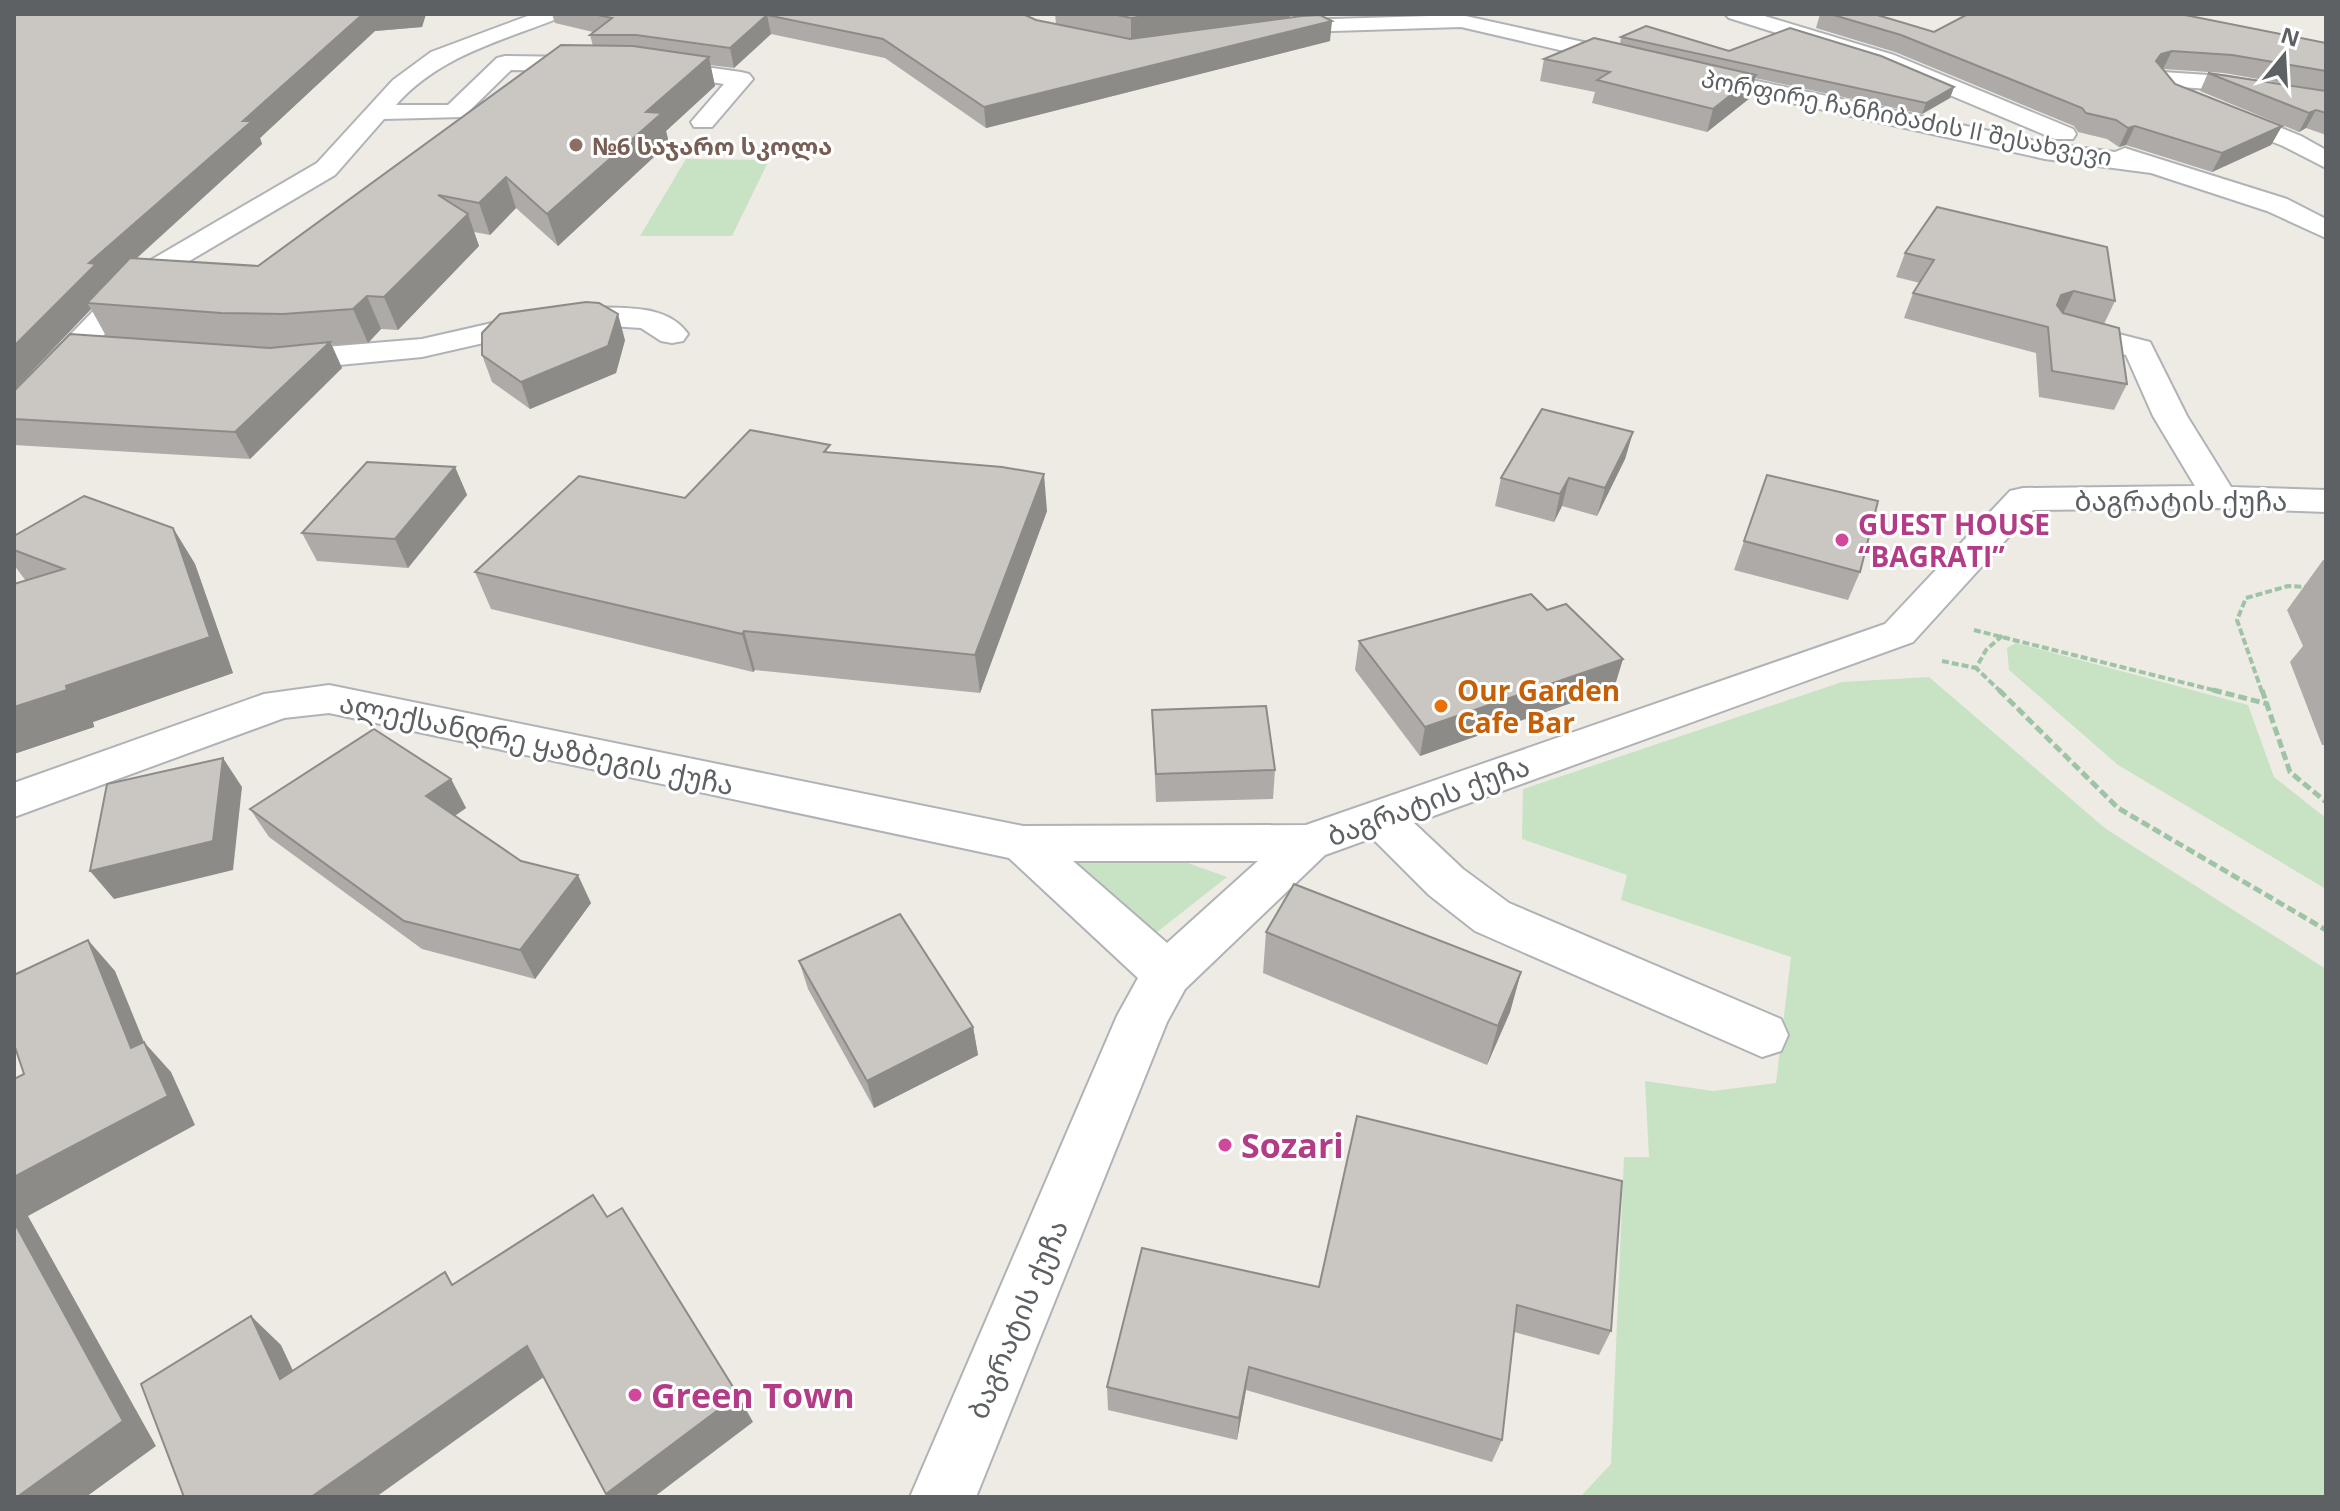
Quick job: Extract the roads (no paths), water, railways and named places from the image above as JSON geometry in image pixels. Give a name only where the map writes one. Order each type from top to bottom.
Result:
[{"type":"street","points":[[14,412],[142,277],[326,169],[401,85],[439,57],[552,14]]},
{"type":"street","points":[[1736,14],[1886,60],[2084,143],[2277,205],[2326,230]]},
{"type":"street","name":"პორფირე ჩანჩიბაძის II შესახვევი","points":[[1255,32],[1301,26],[1461,21],[1794,98],[2045,151],[2151,165]]},
{"type":"street","points":[[377,112],[454,112],[505,63],[640,65],[741,79],[703,122]]},
{"type":"street","points":[[2326,101],[2223,83],[2163,79],[2175,95],[2292,141],[2326,160]]},
{"type":"street","points":[[253,359],[283,361],[422,348],[527,324],[594,316],[648,319],[672,334]]},
{"type":"street","points":[[2063,328],[2139,349],[2170,416],[2219,497]]},
{"type":"street","points":[[75,347],[119,350]]},
{"type":"street","name":"ბაგრატის ქუჩა","points":[[943,1497],[1143,1016],[1167,974],[1308,843],[1899,633],[2023,499],[2219,497],[2326,501]]},
{"type":"street","name":"ალექსანდრე ყაზბეგის ქუჩა","points":[[14,800],[279,704],[329,699],[1023,844],[1308,843]]},
{"type":"street","points":[[1380,818],[1446,882],[1492,917],[1762,1035]]},
{"type":"street","points":[[1023,844],[1167,974]]},
{"type":"place","name":"№6 საჯარო სკოლა","points":[[576,145]]},
{"type":"place","name":"GUEST HOUSE “BAGRATI”","points":[[1842,540]]},
{"type":"place","name":"Our Garden Cafe Bar","points":[[1441,706]]},
{"type":"place","name":"Sozari","points":[[1225,1145]]},
{"type":"place","name":"Green Town","points":[[635,1395]]}]
